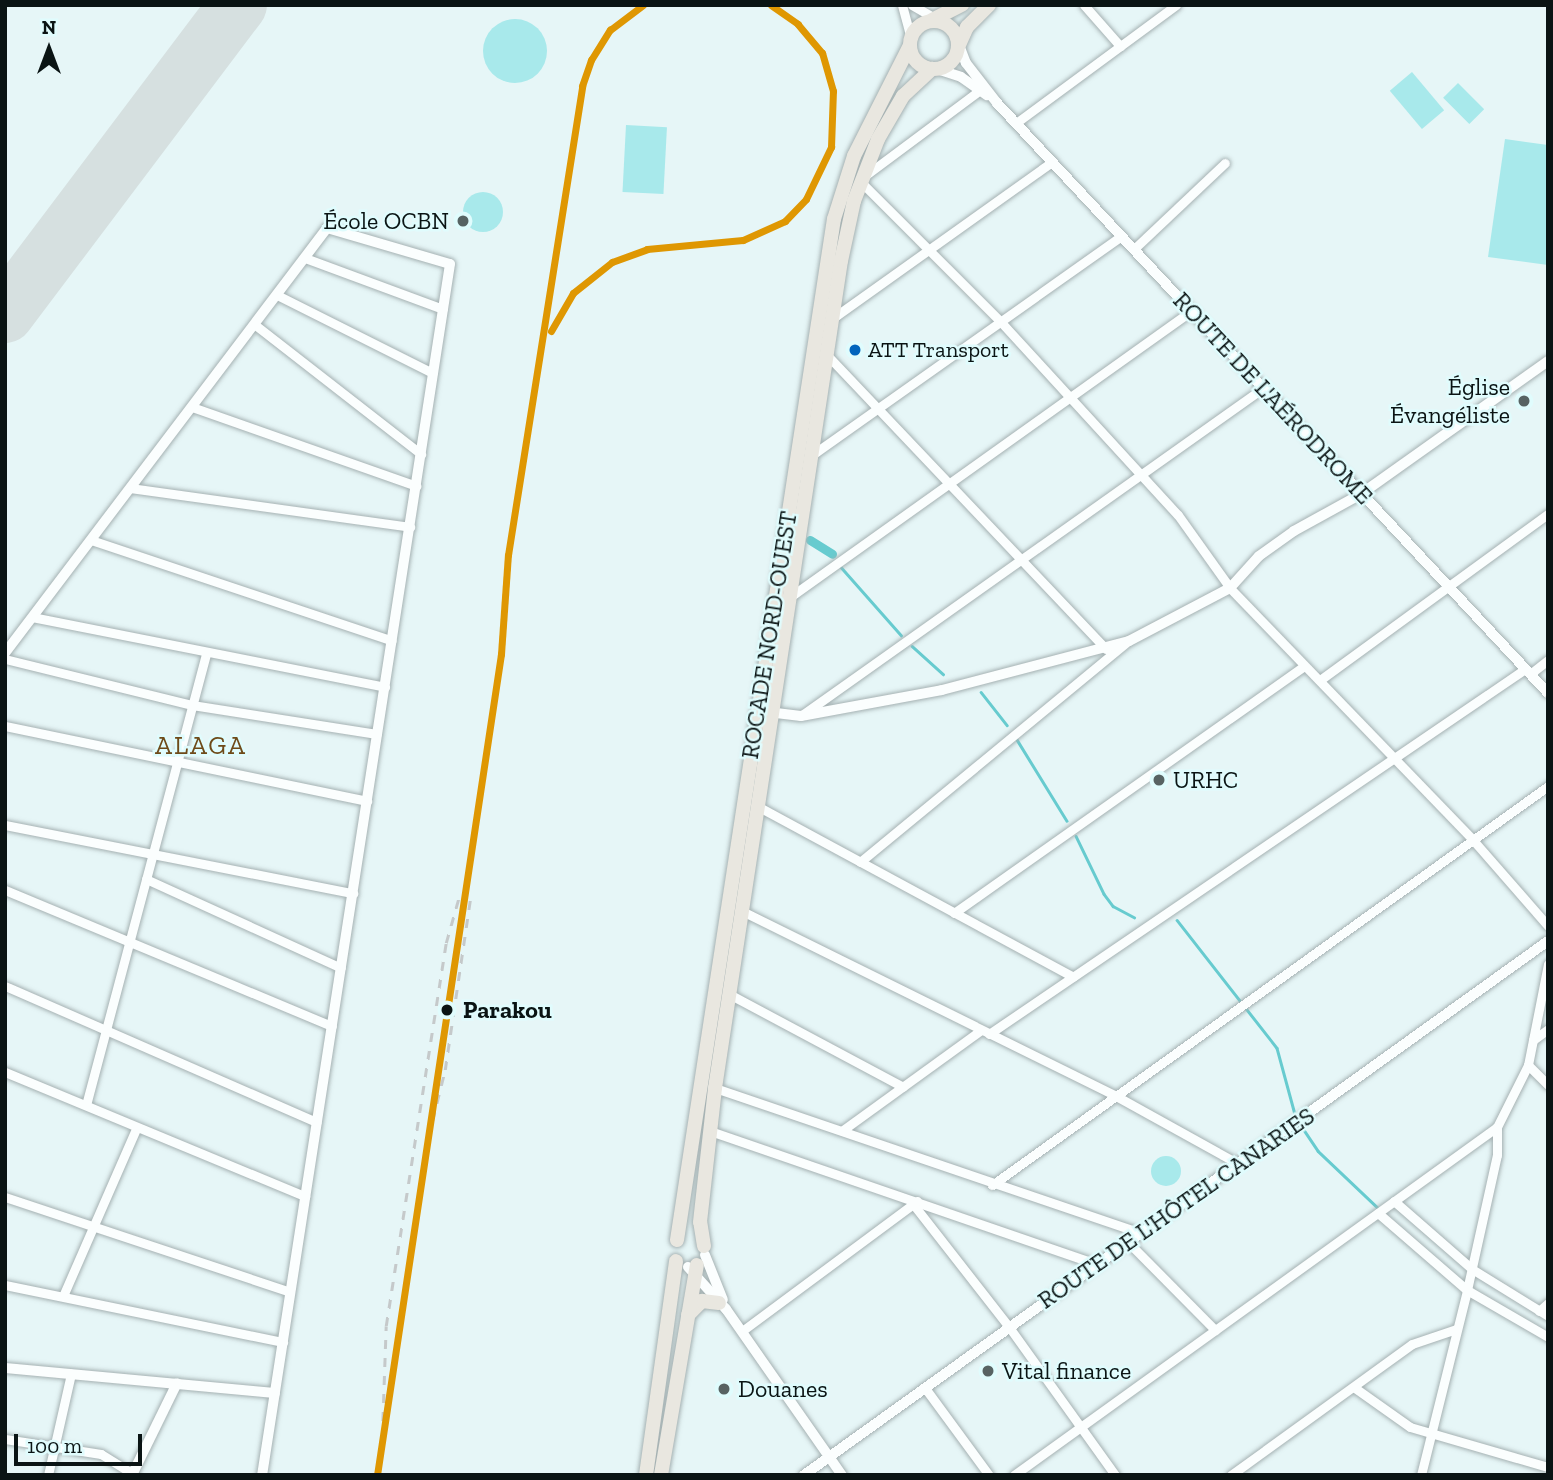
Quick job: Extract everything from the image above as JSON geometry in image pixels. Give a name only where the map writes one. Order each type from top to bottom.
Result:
[{"type":"main road","points":[[962,5],[934,20],[910,41],[918,63],[935,69],[951,63],[968,27],[989,5]]},
{"type":"main road","points":[[934,20],[954,30],[959,45]]},
{"type":"main road","name":"ROCADE NORD-OUEST","points":[[694,1261],[673,1252],[765,711],[834,219],[853,156],[910,41]]},
{"type":"main road","name":"ROCADE NORD-OUEST","points":[[661,1475],[700,1222],[715,1088],[760,807],[765,711],[790,597],[841,261],[862,180],[897,105],[935,69]]},
{"type":"main road","points":[[677,1240],[690,1235],[694,1261]]},
{"type":"main road","name":"ROCADE NORD-OUEST","points":[[646,1475],[694,1261]]},
{"type":"main road","points":[[685,1319],[697,1303],[723,1306]]},
{"type":"street","points":[[902,5],[910,41]]},
{"type":"street","points":[[912,5],[934,20]]},
{"type":"street","points":[[1084,5],[1120,46]]},
{"type":"street","points":[[1016,123],[1176,5]]},
{"type":"street","name":"ROUTE DE L'AÉRODROME","points":[[959,45],[966,63],[997,103],[1548,693]]},
{"type":"street","name":"ROUTE DE L'AÉRODROME","points":[[935,69],[980,90],[997,103]]},
{"type":"street","points":[[980,90],[862,180],[930,247],[1140,473],[1202,543],[1230,588],[1473,840],[1548,926]]},
{"type":"street","points":[[834,318],[1052,162]]},
{"type":"street","points":[[1133,249],[1226,163]]},
{"type":"street","points":[[5,653],[327,228],[450,264],[262,1475]]},
{"type":"street","points":[[812,455],[1121,236]]},
{"type":"street","points":[[305,258],[443,309]]},
{"type":"street","points":[[277,295],[433,373]]},
{"type":"street","points":[[790,597],[1191,311]]},
{"type":"street","points":[[254,324],[421,454]]},
{"type":"street","points":[[828,356],[1019,561],[1106,649]]},
{"type":"street","points":[[765,711],[801,716],[992,679],[1129,641],[1230,588],[1259,556],[1285,537],[1361,494],[1548,360]]},
{"type":"street","points":[[801,716],[1263,388]]},
{"type":"street","points":[[192,407],[416,486]]},
{"type":"street","points":[[130,488],[410,527]]},
{"type":"street","points":[[1320,680],[1548,514]]},
{"type":"street","points":[[91,540],[392,641]]},
{"type":"street","points":[[33,617],[385,687]]},
{"type":"street","points":[[860,862],[1129,641]]},
{"type":"street","points":[[86,1105],[206,653]]},
{"type":"street","points":[[5,659],[192,705],[377,734]]},
{"type":"street","points":[[843,1130],[902,1087],[1073,977],[1393,760],[1548,660]]},
{"type":"street","points":[[954,913],[1304,666]]},
{"type":"street","points":[[5,726],[367,801]]},
{"type":"street","points":[[992,1185],[1548,786]]},
{"type":"street","points":[[760,807],[1073,977]]},
{"type":"street","points":[[5,825],[352,893]]},
{"type":"street","points":[[146,880],[341,968]]},
{"type":"street","points":[[5,890],[332,1026]]},
{"type":"street","points":[[743,911],[1116,1096],[1237,1163]]},
{"type":"street","name":"ROUTE DE L'HÔTEL CANARIES","points":[[804,1475],[1548,941]]},
{"type":"street","points":[[1421,1475],[1472,1269],[1497,1154],[1497,1126],[1528,1065],[1548,964]]},
{"type":"street","points":[[5,986],[317,1122]]},
{"type":"street","points":[[729,994],[902,1087]]},
{"type":"street","points":[[1533,1040],[1548,1029]]},
{"type":"street","points":[[1528,1065],[1548,1085]]},
{"type":"street","points":[[5,1072],[305,1196]]},
{"type":"street","points":[[715,1088],[843,1130],[992,1185],[1141,1233]]},
{"type":"street","points":[[63,1296],[137,1126]]},
{"type":"street","points":[[1014,1475],[1497,1126]]},
{"type":"street","points":[[710,1131],[1097,1264]]},
{"type":"street","points":[[5,1197],[290,1293]]},
{"type":"street","points":[[1394,1201],[1472,1269],[1544,1314],[1548,1303]]},
{"type":"street","points":[[916,1202],[1115,1475]]},
{"type":"street","points":[[742,1331],[916,1202]]},
{"type":"street","points":[[1378,1213],[1467,1290],[1548,1337]]},
{"type":"street","points":[[1128,1242],[1215,1330]]},
{"type":"street","points":[[694,1261],[842,1475]]},
{"type":"street","points":[[694,1261],[723,1306]]},
{"type":"street","points":[[5,1284],[283,1342]]},
{"type":"street","points":[[1231,1475],[1355,1388],[1412,1344],[1456,1329]]},
{"type":"street","points":[[5,1368],[275,1392]]},
{"type":"street","points":[[48,1475],[71,1374]]},
{"type":"street","points":[[5,1439],[101,1454],[119,1461],[133,1474],[177,1384]]},
{"type":"street","points":[[925,1388],[989,1475]]},
{"type":"street","points":[[1355,1388],[1389,1415],[1431,1433],[1548,1467]]},
{"type":"shaded area","points":[[509,19],[521,19],[538,28],[545,39],[545,63],[538,74],[521,83],[509,83],[497,78],[488,69],[483,57],[483,45],[488,33],[497,24]]},
{"type":"shaded area","points":[[1412,72],[1444,110],[1422,129],[1390,91]]},
{"type":"shaded area","points":[[1458,83],[1484,109],[1469,124],[1443,98]]},
{"type":"shaded area","points":[[626,125],[667,127],[663,194],[622,192]]},
{"type":"shaded area","points":[[1505,139],[1548,145],[1548,265],[1488,257]]},
{"type":"shaded area","points":[[483,192],[497,198],[503,212],[497,226],[483,232],[469,226],[463,212],[469,198]]},
{"type":"shaded area","points":[[1166,1156],[1177,1160],[1181,1171],[1177,1182],[1166,1186],[1155,1182],[1151,1171],[1155,1160]]},
{"type":"waterway","points":[[810,540],[832,554]]},
{"type":"waterway","points":[[841,567],[901,635]]},
{"type":"waterway","points":[[912,646],[943,674]]},
{"type":"waterway","points":[[981,692],[1007,725]]},
{"type":"waterway","points":[[1016,738],[1067,821]]},
{"type":"waterway","points":[[1076,836],[1104,894],[1113,906],[1134,917]]},
{"type":"waterway","points":[[1177,920],[1277,1048],[1296,1118]]},
{"type":"waterway","points":[[1300,1124],[1318,1151],[1378,1208]]},
{"type":"runway","points":[[5,314],[238,5]]},
{"type":"railway","points":[[463,910],[501,654],[508,555],[582,86],[591,60],[610,30],[643,5]]},
{"type":"railway","points":[[551,332],[573,293],[612,262],[647,249],[743,240],[785,221],[806,199],[831,147],[833,91],[822,53],[798,24],[771,5]]},
{"type":"railway","points":[[382,1439],[386,1326],[446,943],[459,897]]},
{"type":"railway","points":[[428,1138],[445,1070],[470,900]]},
{"type":"transit line","points":[[377,1475],[501,654],[508,555],[582,86],[591,60],[610,30],[643,5]]},
{"type":"transit line","points":[[551,331],[573,293],[612,262],[647,249],[743,240],[785,221],[806,199],[831,147],[833,91],[822,53],[798,24],[771,5]]},
{"type":"place","name":"École OCBN","points":[[463,221]]},
{"type":"place","name":"ATT Transport","points":[[855,350]]},
{"type":"place","name":"Église Évangéliste","points":[[1524,401]]},
{"type":"place","name":"URHC","points":[[1159,780]]},
{"type":"place","name":"Parakou","points":[[447,1010]]},
{"type":"place","name":"Vital finance","points":[[988,1371]]},
{"type":"place","name":"Douanes","points":[[724,1389]]},
{"type":"district","name":"ALAGA","points":[[201,746]]}]
